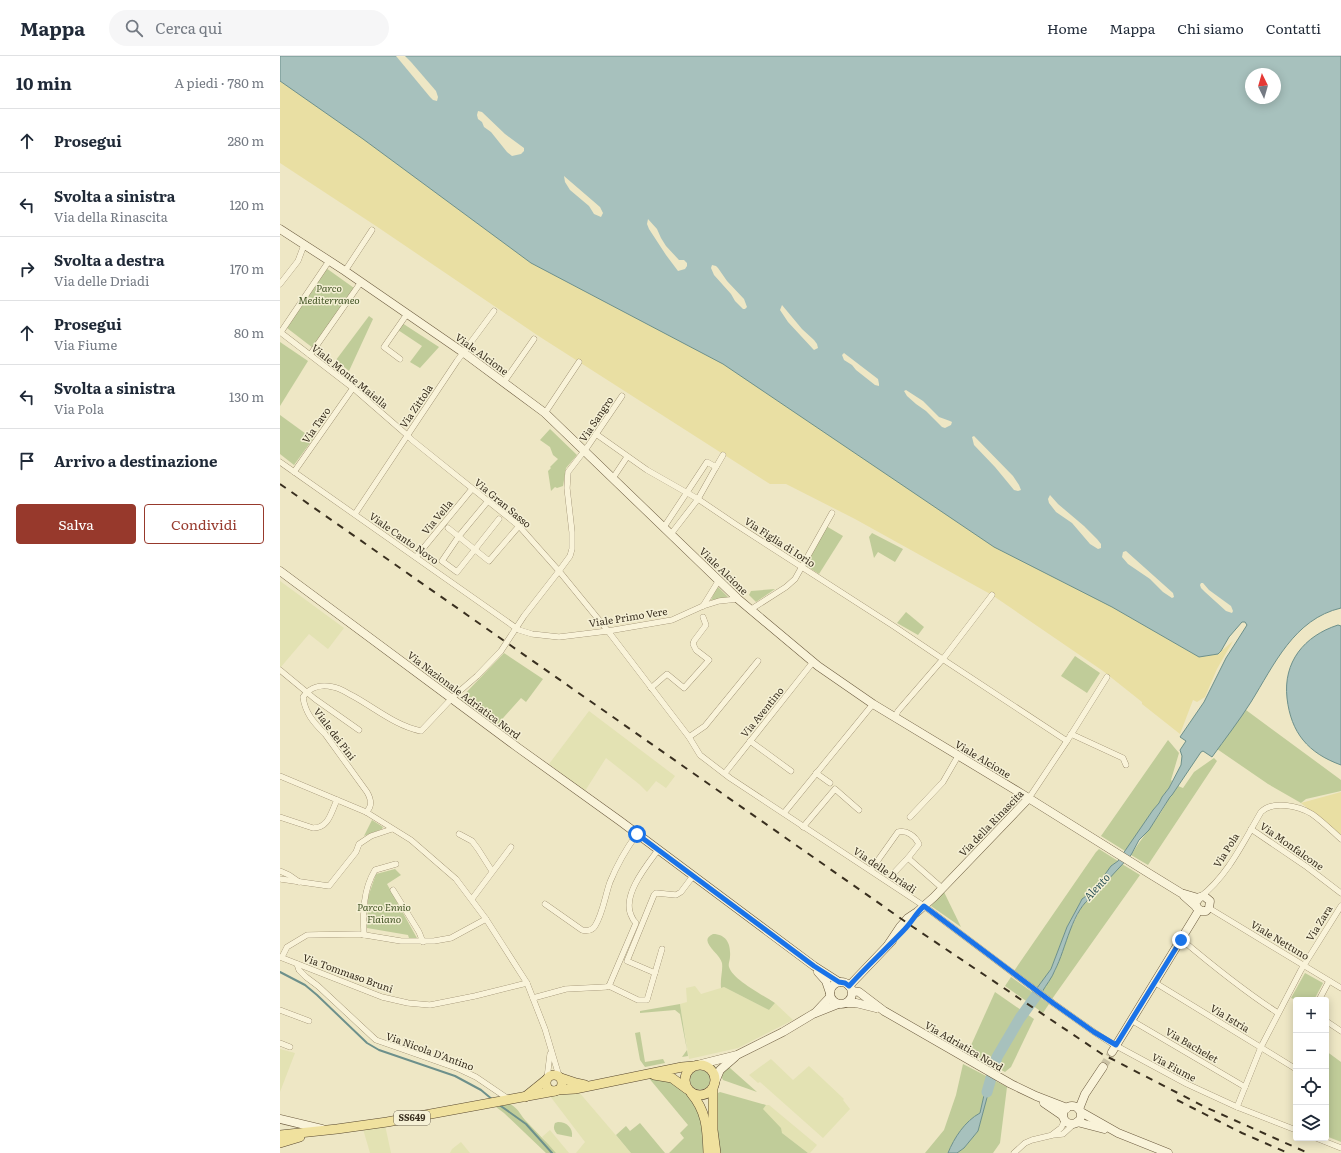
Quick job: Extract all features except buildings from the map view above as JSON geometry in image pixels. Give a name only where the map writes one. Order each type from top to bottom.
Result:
[{"type":"main road","name":"SS649","points":[[280,1136],[396,1120],[697,1065]]},
{"type":"main road","points":[[708,1153],[706,1121],[699,1102],[685,1084],[686,1074],[697,1065],[706,1066],[714,1072],[713,1130],[716,1153]]},
{"type":"main road","name":"SS649","points":[[647,1074],[672,1078],[689,1091]]},
{"type":"main road","name":"SS649","points":[[524,1097],[552,1075],[576,1084],[592,1085]]},
{"type":"main road","points":[[547,1079],[548,1088],[556,1091],[562,1086],[560,1077]]},
{"type":"main road","points":[[689,1091],[696,1095],[705,1094],[714,1085]]},
{"type":"main road","name":"SS649","points":[[280,1143],[325,1130]]},
{"type":"main road","name":"SS649","points":[[280,1136],[290,1140]]},
{"type":"street","name":"Viale Alcione","points":[[280,229],[345,271],[464,353],[545,413],[738,599],[813,662],[873,704],[1029,798],[1198,903]]},
{"type":"street","points":[[345,271],[372,230]]},
{"type":"street","points":[[280,284],[298,261],[304,245]]},
{"type":"street","points":[[280,332],[329,261]]},
{"type":"street","points":[[310,355],[360,282]]},
{"type":"street","name":"Via Zittola","points":[[355,514],[407,434],[494,311]]},
{"type":"street","points":[[400,359],[384,347],[407,314]]},
{"type":"street","name":"Viale Monte Maiella","points":[[280,332],[353,388],[407,434]]},
{"type":"street","points":[[504,382],[534,339]]},
{"type":"street","points":[[545,413],[579,362]]},
{"type":"street","name":"Via Tavo","points":[[294,472],[353,388]]},
{"type":"street","name":"Via Sangro","points":[[452,698],[477,676],[501,651],[528,611],[570,556],[572,549],[572,532],[567,476],[569,470],[585,451],[622,396]]},
{"type":"street","name":"Via Gran Sasso","points":[[407,434],[412,440],[519,526],[559,571],[608,631]]},
{"type":"street","name":"Via Figlia di Iorio","points":[[596,434],[646,470],[698,498],[802,568],[892,625],[1067,741]]},
{"type":"street","points":[[671,534],[698,498],[723,454]]},
{"type":"street","points":[[613,478],[630,458]]},
{"type":"street","name":"Viale Canto Novo","points":[[280,462],[516,629]]},
{"type":"street","points":[[664,527],[688,493],[707,462],[716,467]]},
{"type":"street","name":"Via Vella","points":[[416,557],[472,489]]},
{"type":"street","points":[[488,501],[459,536],[442,562],[457,572],[499,519]]},
{"type":"street","points":[[750,610],[786,587],[795,579],[832,513]]},
{"type":"street","points":[[448,528],[489,561],[519,526]]},
{"type":"street","name":"Via Nazionale Adriatica Nord","points":[[280,571],[814,966],[839,982]]},
{"type":"street","points":[[703,606],[719,580]]},
{"type":"street","points":[[895,717],[898,711],[943,660],[992,595]]},
{"type":"street","name":"Viale Primo Vere","points":[[516,629],[532,634],[554,636],[608,631],[672,620],[703,606],[719,601],[738,599]]},
{"type":"street","points":[[651,688],[667,674],[684,688],[709,660],[693,647],[694,641],[706,625],[703,617]]},
{"type":"street","name":"Via delle Driadi","points":[[608,631],[700,754],[724,773],[803,827],[924,906],[1053,1003]]},
{"type":"street","points":[[688,737],[705,726],[758,661]]},
{"type":"street","name":"Via Aventino","points":[[724,773],[813,662]]},
{"type":"street","points":[[280,670],[359,730]]},
{"type":"street","name":"Via della Rinascita","points":[[851,988],[888,944],[912,921],[917,912],[1029,798],[1107,678]]},
{"type":"street","points":[[307,692],[310,689],[323,686],[333,687],[361,700],[410,729],[421,731],[452,698]]},
{"type":"street","name":"Viale dei Pini","points":[[307,692],[303,697],[308,715],[325,734],[370,797],[371,806],[366,812]]},
{"type":"street","points":[[784,813],[873,704]]},
{"type":"street","points":[[1071,734],[1123,758],[1126,765]]},
{"type":"street","points":[[750,741],[791,770]]},
{"type":"street","points":[[910,817],[943,782],[958,756]]},
{"type":"street","points":[[816,773],[830,783]]},
{"type":"street","points":[[280,776],[366,812],[411,840],[456,879],[486,919],[527,983],[546,1029],[560,1077]]},
{"type":"street","points":[[803,827],[834,789],[859,810]]},
{"type":"street","points":[[280,817],[313,828],[319,828],[327,822],[337,800]]},
{"type":"street","name":"Via Pola","points":[[1114,1048],[1181,940],[1198,903],[1221,877],[1264,809],[1277,806],[1298,808],[1312,814],[1341,839]]},
{"type":"street","points":[[280,879],[328,887],[356,852],[359,844],[371,836],[392,828]]},
{"type":"street","name":"Via Monfalcone","points":[[1251,829],[1307,867],[1341,893]]},
{"type":"street","points":[[871,870],[898,832],[902,831],[910,834],[919,844],[891,876]]},
{"type":"street","points":[[459,834],[472,841],[492,872]]},
{"type":"street","points":[[545,904],[582,930],[586,931],[593,929],[600,914],[610,882],[624,854],[637,834]]},
{"type":"street","points":[[472,899],[511,847]]},
{"type":"street","points":[[609,986],[636,923],[630,914],[630,896],[641,874],[658,850]]},
{"type":"street","points":[[908,858],[942,888]]},
{"type":"street","points":[[364,935],[364,897],[369,880],[375,870],[396,864]]},
{"type":"street","points":[[280,871],[290,875],[299,882]]},
{"type":"street","points":[[655,973],[627,961],[656,893],[676,895],[681,892],[693,876]]},
{"type":"street","points":[[393,890],[419,932],[423,942]]},
{"type":"street","points":[[1204,896],[1209,899],[1210,908],[1203,912],[1198,903],[1204,896]]},
{"type":"street","name":"Via Zara","points":[[1237,1108],[1261,1047],[1278,1013],[1304,966],[1341,906]]},
{"type":"street","name":"Viale Nettuno","points":[[1210,908],[1341,988]]},
{"type":"street","points":[[281,957],[287,947],[307,935],[364,935],[401,941],[434,942],[451,938],[486,919]]},
{"type":"street","points":[[1181,940],[1225,976],[1260,1002],[1278,1013]]},
{"type":"street","points":[[533,998],[566,990],[609,986],[638,1000],[647,1000],[662,948]]},
{"type":"street","name":"Via Tommaso Bruni","points":[[281,957],[382,997],[408,1003],[430,1005],[527,983]]},
{"type":"street","name":"Via Nicola D'Antino","points":[[297,964],[299,970],[306,977],[318,986],[376,1040],[459,1069],[476,1077],[506,1100]]},
{"type":"street","name":"Via Nazionale Adriatica Nord","points":[[814,966],[826,981],[830,995]]},
{"type":"street","points":[[1321,997],[1329,981]]},
{"type":"street","points":[[839,982],[845,983],[851,988],[852,998],[847,1003],[842,1005],[834,1002],[830,995],[833,986],[839,982]]},
{"type":"street","name":"Via Istria","points":[[1154,982],[1294,1069]]},
{"type":"street","name":"Via Adriatica Nord","points":[[851,988],[859,992],[884,1011],[1012,1084],[1036,1096],[1075,1109]]},
{"type":"street","name":"SS649","points":[[816,1013],[830,995]]},
{"type":"street","name":"Via Adriatica Nord","points":[[847,1003],[856,1003],[884,1011]]},
{"type":"street","name":"Via Fiume","points":[[1053,1003],[1114,1048],[1237,1108],[1293,1129]]},
{"type":"street","name":"SS649","points":[[697,1065],[737,1055],[781,1033],[816,1013],[838,1004]]},
{"type":"street","points":[[280,1010],[309,1021]]},
{"type":"street","name":"Via Bachelet","points":[[1131,1020],[1245,1087]]},
{"type":"street","points":[[1329,1023],[1341,1031]]},
{"type":"street","points":[[280,1043],[290,1047]]},
{"type":"street","points":[[547,1079],[551,1050]]},
{"type":"street","name":"SS649","points":[[714,1085],[720,1070],[737,1055]]},
{"type":"street","points":[[1053,1135],[1061,1128],[1064,1112],[1075,1109],[1102,1067]]},
{"type":"street","name":"Via Adriatica Nord","points":[[1036,1096],[1064,1118]]},
{"type":"street","points":[[1014,1153],[1025,1143],[1032,1140],[1062,1134],[1081,1118],[1075,1109]]},
{"type":"street","points":[[1075,1109],[1118,1133],[1155,1151],[1168,1153]]},
{"type":"street","points":[[1064,1118],[1069,1123],[1076,1123],[1118,1133]]},
{"type":"street","points":[[280,1119],[325,1130]]},
{"type":"street","points":[[1324,1141],[1341,1148]]},
{"type":"green space","name":"Parco Mediterraneo","points":[[326,268],[354,288],[313,348],[287,328]]},
{"type":"green space","points":[[369,316],[373,319],[349,371],[336,360]]},
{"type":"green space","points":[[402,323],[439,347],[420,368],[410,362],[422,346],[398,330]]},
{"type":"green space","points":[[280,342],[308,361],[280,406]]},
{"type":"green space","points":[[280,415],[313,439],[294,465],[280,454]]},
{"type":"green space","points":[[550,429],[577,455],[566,468],[563,486],[557,488],[555,487],[551,491],[548,471],[558,459],[553,455],[550,447],[540,440]]},
{"type":"green space","points":[[826,526],[843,536],[819,574],[803,564]]},
{"type":"green space","points":[[872,533],[903,549],[895,562],[878,552],[874,558],[869,537]]},
{"type":"green space","points":[[280,581],[344,628],[328,649],[309,634],[280,668]]},
{"type":"green space","points":[[717,586],[729,598],[711,600]]},
{"type":"green space","points":[[775,589],[756,602],[749,595],[751,591]]},
{"type":"green space","points":[[906,612],[924,627],[918,635],[897,623]]},
{"type":"green space","points":[[504,653],[543,679],[526,702],[521,698],[496,726],[460,699]]},
{"type":"green space","points":[[1075,656],[1100,673],[1087,693],[1061,676]]},
{"type":"green space","points":[[1246,710],[1341,780],[1341,791],[1306,799],[1301,803],[1268,784],[1217,749]]},
{"type":"green space","points":[[589,711],[675,776],[666,788],[656,781],[647,792],[606,758],[585,791],[549,764]]},
{"type":"green space","points":[[1168,740],[1179,753],[1171,780],[1172,781],[1159,803],[1125,851],[1101,836]]},
{"type":"green space","points":[[1214,758],[1217,761],[1148,865],[1131,855],[1178,786],[1183,788],[1194,772]]},
{"type":"green space","points":[[372,820],[383,827],[382,829],[364,836]]},
{"type":"green space","points":[[1099,849],[1118,861],[1111,866],[1093,891],[1082,899],[1067,927],[1051,969],[1037,988],[1014,971]]},
{"type":"green space","points":[[1122,864],[1140,875],[1052,999],[1042,992],[1055,971],[1070,930],[1080,910],[1086,901],[1093,896]]},
{"type":"green space","name":"Parco Ennio Flaiano","points":[[395,869],[401,875],[387,884],[418,940],[410,941],[408,935],[367,928],[368,897],[376,874]]},
{"type":"green space","points":[[944,892],[961,927],[931,906]]},
{"type":"green space","points":[[713,934],[722,936],[729,944],[729,966],[736,977],[756,992],[775,1003],[769,1010],[724,987],[721,988],[722,963],[708,944],[707,940]]},
{"type":"green space","points":[[1305,973],[1323,983],[1316,997],[1291,998]]},
{"type":"green space","points":[[1011,977],[1049,1004],[1043,1013],[1005,986]]},
{"type":"green space","points":[[695,986],[701,994],[724,987],[769,1010],[775,1003],[793,1020],[738,1048],[689,1059],[680,1004],[687,1002],[686,988]]},
{"type":"green space","points":[[995,992],[1034,1019],[1011,1067],[1005,1072],[968,1052]]},
{"type":"green space","points":[[680,1004],[688,1056],[682,1057],[687,1050],[680,1014],[675,1010],[640,1013],[640,1011]]},
{"type":"green space","points":[[640,1032],[645,1062],[663,1059],[665,1063],[645,1067],[640,1060],[635,1033]]},
{"type":"green space","points":[[280,1049],[295,1053],[280,1092]]},
{"type":"green space","points":[[1329,1053],[1341,1062],[1341,1142],[1329,1137]]},
{"type":"green space","points":[[771,1059],[793,1080],[809,1066],[844,1099],[843,1100],[850,1109],[823,1138],[760,1082],[758,1083],[749,1075]]},
{"type":"green space","points":[[963,1064],[988,1077],[980,1113],[961,1130],[948,1153],[925,1153],[944,1130],[956,1095]]},
{"type":"green space","points":[[728,1068],[730,1068],[757,1092],[723,1080],[722,1075]]},
{"type":"green space","points":[[700,1070],[707,1073],[710,1080],[707,1087],[700,1090],[693,1087],[690,1080],[693,1073]]},
{"type":"green space","points":[[648,1077],[670,1082],[682,1089],[695,1104],[703,1132],[703,1153],[669,1153],[684,1138],[680,1133],[688,1125]]},
{"type":"green space","points":[[992,1079],[1007,1087],[1000,1143],[993,1153],[957,1153],[964,1148],[978,1131]]},
{"type":"green space","points":[[578,1091],[631,1153],[576,1153],[585,1142],[550,1096]]},
{"type":"green space","points":[[720,1092],[766,1105],[763,1109],[781,1128],[782,1133],[808,1153],[718,1153],[716,1094]]},
{"type":"green space","points":[[510,1104],[517,1109],[525,1120],[556,1153],[546,1153],[496,1107]]},
{"type":"green space","points":[[769,1105],[817,1145],[810,1153],[782,1133],[762,1108]]},
{"type":"green space","points":[[558,1122],[569,1126],[572,1131],[572,1137],[557,1134],[554,1126],[555,1123]]},
{"type":"green space","points":[[640,1123],[665,1153],[631,1153],[616,1135],[626,1126],[630,1131]]},
{"type":"green space","points":[[385,1125],[391,1153],[370,1153],[363,1129]]},
{"type":"green space","points":[[550,1130],[569,1153],[556,1153],[542,1137]]},
{"type":"green space","points":[[461,1142],[470,1153],[450,1153],[452,1149]]},
{"type":"sand","points":[[280,81],[363,139],[531,263],[723,364],[1112,607],[1199,657],[1218,654],[1233,641],[1217,669],[1205,697],[1197,702],[1193,700],[1180,734],[1103,671],[992,595],[855,519],[786,484],[770,484],[537,335],[280,163]]},
{"type":"sand","points":[[1341,792],[1341,836],[1301,803]]},
{"type":"water","points":[[280,56],[1341,56],[1341,608],[1310,622],[1298,633],[1277,659],[1237,723],[1212,757],[1203,751],[1201,752],[1149,830],[1139,840],[1131,855],[1080,910],[1070,930],[1054,973],[1042,992],[1037,988],[1051,969],[1067,927],[1082,899],[1093,891],[1111,866],[1118,861],[1169,788],[1181,765],[1182,756],[1180,750],[1186,741],[1180,737],[1204,702],[1226,658],[1247,625],[1245,622],[1242,622],[1229,637],[1218,654],[1199,657],[1112,607],[994,547],[723,364],[531,263],[363,139],[280,81]]},
{"type":"water","points":[[1338,625],[1341,626],[1341,765],[1319,754],[1310,748],[1303,740],[1292,722],[1287,698],[1288,673],[1298,652],[1315,636]]},
{"type":"water","points":[[988,1077],[992,1079],[978,1131],[964,1148],[957,1153],[948,1153],[953,1142],[965,1125],[980,1113]]},
{"type":"pier","points":[[396,56],[405,56],[411,62],[436,91],[438,97],[437,101],[430,97]]},
{"type":"pier","points":[[478,111],[482,112],[505,134],[524,148],[524,151],[521,154],[512,156],[507,152],[478,119]]},
{"type":"pier","points":[[564,176],[600,207],[603,213],[601,217],[594,214],[589,206],[570,190],[565,182]]},
{"type":"pier","points":[[648,219],[657,229],[666,246],[679,260],[684,260],[687,263],[685,269],[678,271],[666,255],[649,229],[647,224]]},
{"type":"pier","points":[[712,265],[718,268],[727,281],[744,299],[747,307],[745,309],[743,309],[735,301],[731,294],[714,275],[711,268]]},
{"type":"pier","points":[[782,305],[802,329],[814,340],[818,348],[814,350],[788,322],[780,310]]},
{"type":"pier","points":[[844,353],[878,379],[879,386],[875,385],[844,360],[842,355]]},
{"type":"pier","points":[[906,390],[923,401],[939,417],[952,422],[951,425],[945,428],[942,427],[926,411],[907,396],[904,391]]},
{"type":"pier","points":[[974,436],[1013,476],[1021,490],[1014,490],[974,445],[972,437]]},
{"type":"pier","points":[[1050,495],[1097,539],[1101,544],[1101,548],[1098,549],[1090,544],[1072,523],[1056,512],[1049,503],[1048,499]]},
{"type":"pier","points":[[1126,551],[1173,593],[1174,597],[1172,598],[1163,592],[1150,579],[1128,564],[1122,557],[1123,552]]},
{"type":"pier","points":[[1201,583],[1203,583],[1209,590],[1231,606],[1233,611],[1232,613],[1226,611],[1205,592],[1201,588]]},
{"type":"waterway","points":[[280,972],[305,985],[367,1043],[379,1050],[455,1076],[481,1090],[493,1100]]},
{"type":"waterway","name":"Alento","points":[[987,1092],[997,1057],[1020,1018],[1038,993]]},
{"type":"waterway","points":[[498,1104],[526,1124],[552,1153]]},
{"type":"tunnel","points":[[1103,1067],[1112,1052]]},
{"type":"railway","points":[[280,484],[913,927],[1102,1054],[1205,1107],[1308,1153]]},
{"type":"railway","points":[[1177,1100],[1242,1133],[1288,1153]]},
{"type":"route","points":[[637,834],[814,966],[839,982],[845,983],[849,986],[904,930],[912,921],[917,912],[924,906],[1053,1003],[1094,1032],[1116,1045],[1181,940]]}]
